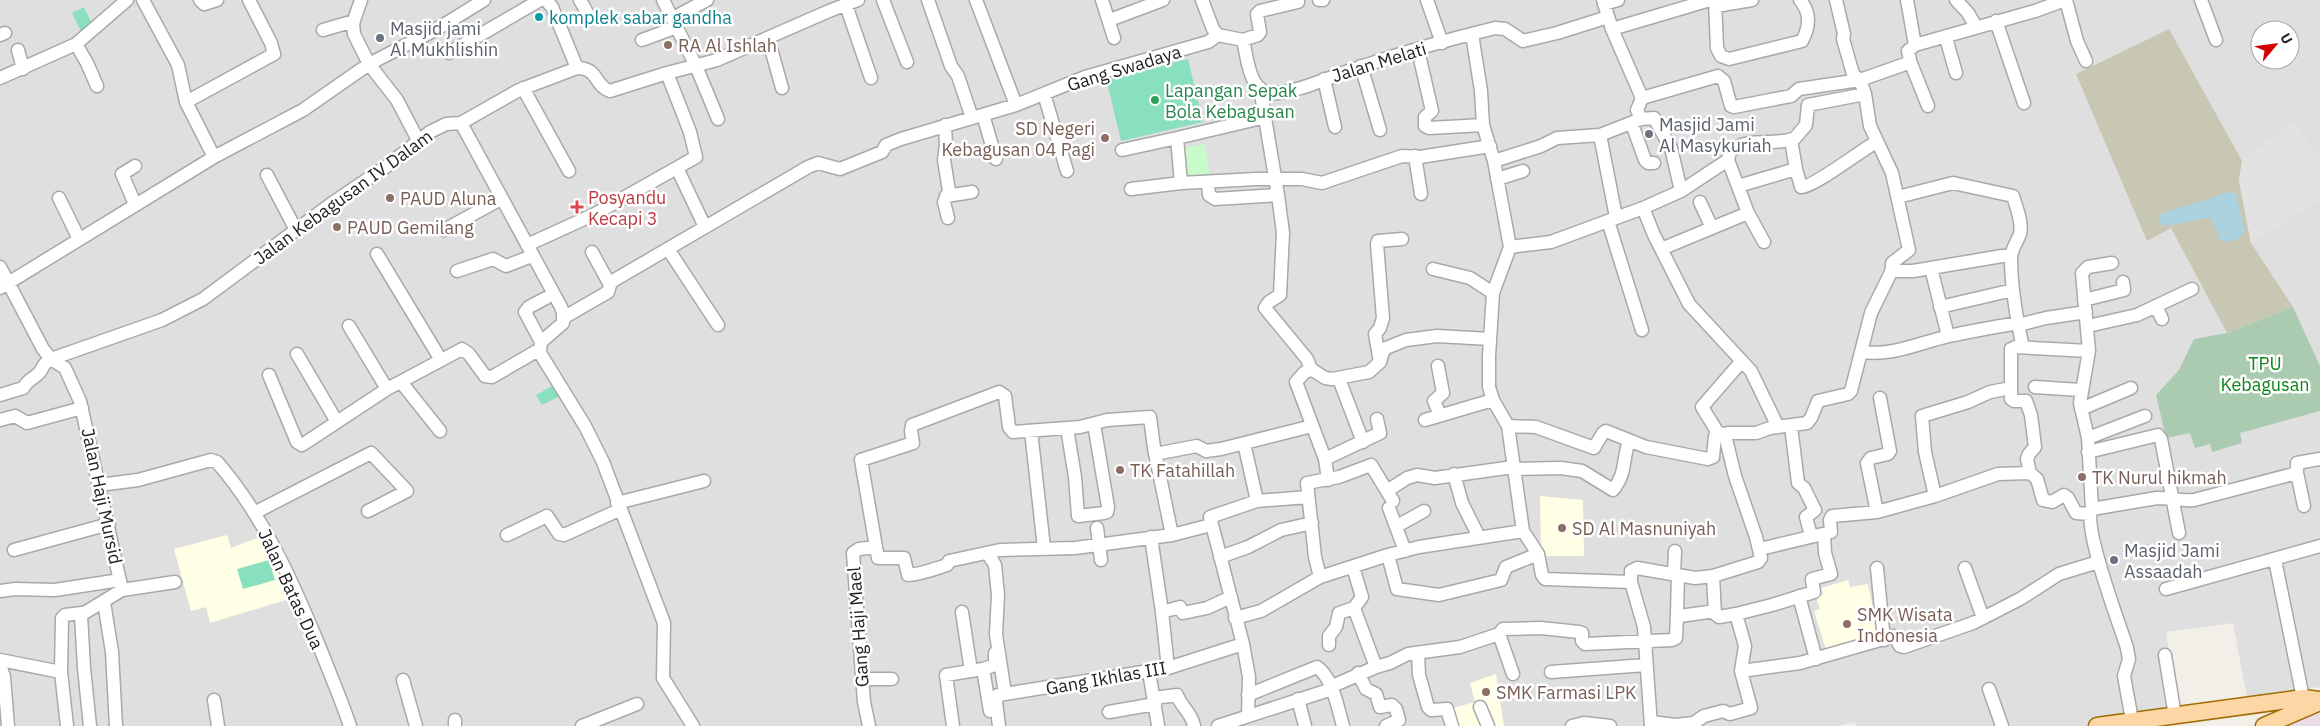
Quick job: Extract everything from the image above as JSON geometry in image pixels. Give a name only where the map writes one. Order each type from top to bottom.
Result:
[{"type":"main road","points":[[2097,726],[2303,698],[2320,701]]},
{"type":"main road","points":[[2264,726],[2320,701]]},
{"type":"street","points":[[0,78],[76,44],[127,0]]},
{"type":"street","points":[[143,0],[178,64],[186,102],[214,157]]},
{"type":"street","points":[[200,0],[204,4],[216,0]]},
{"type":"street","points":[[186,102],[274,54],[271,43],[249,0]]},
{"type":"street","points":[[361,0],[354,21],[354,34],[369,64],[397,100],[419,142]]},
{"type":"street","points":[[4,286],[214,157],[303,110],[369,64],[437,29],[466,4],[484,0]]},
{"type":"street","points":[[449,53],[540,0]]},
{"type":"street","points":[[546,0],[552,6],[578,68],[589,69],[603,87],[610,91],[717,60],[768,38],[827,5],[846,4],[858,0]]},
{"type":"street","points":[[580,0],[589,16]]},
{"type":"street","points":[[663,0],[696,66],[718,119]]},
{"type":"street","points":[[642,40],[675,22],[707,0]]},
{"type":"street","points":[[883,0],[907,62]]},
{"type":"street","points":[[928,0],[951,66],[958,76],[996,159]]},
{"type":"street","points":[[976,0],[1016,105]]},
{"type":"street","points":[[1102,0],[1114,38]]},
{"type":"street","points":[[1115,18],[1163,0]]},
{"type":"street","points":[[1202,0],[1218,35],[1243,40],[1258,35],[1260,32],[1257,14],[1260,11],[1298,2]]},
{"type":"street","points":[[1427,0],[1442,43]]},
{"type":"street","points":[[1618,0],[1603,2],[1642,98],[1636,122],[1645,160],[1648,163],[1654,163]]},
{"type":"street","name":"Jalan Melati","points":[[1260,88],[1268,93],[1277,93],[1361,66],[1472,34],[1500,28],[1524,40],[1714,2],[1752,0]]},
{"type":"street","points":[[1714,2],[1717,48],[1721,56],[1729,59],[1802,41],[1809,25],[1808,14],[1800,0]]},
{"type":"street","points":[[1508,426],[1536,427],[1594,448],[1605,431],[1646,447],[1712,458],[1715,436],[1721,434],[1756,433],[1809,422],[1815,403],[1820,399],[1831,398],[1851,391],[1871,313],[1892,268],[1909,250],[1890,167],[1876,142],[1870,126],[1865,94],[1860,80],[1853,74],[1843,39],[1844,34],[1837,0]]},
{"type":"street","points":[[1907,0],[1915,46]]},
{"type":"street","points":[[1956,0],[1968,13],[1976,27]]},
{"type":"street","points":[[1928,106],[1910,62],[1908,51],[1915,46],[2066,0],[2077,41],[2086,61]]},
{"type":"street","points":[[2201,0],[2216,40]]},
{"type":"street","points":[[846,4],[871,78]]},
{"type":"street","points":[[323,30],[354,21]]},
{"type":"street","points":[[1996,21],[2024,103]]},
{"type":"street","points":[[1472,34],[1481,91],[1483,125],[1494,161],[1510,247],[1495,290],[1490,339],[1489,387],[1493,400],[1508,426],[1524,531],[1538,554],[1542,575],[1545,579],[1631,582]]},
{"type":"street","name":"Gang Swadaya","points":[[563,318],[608,292],[611,282],[808,167],[818,163],[840,169],[882,152],[886,145],[894,142],[1016,105],[1079,78],[1208,42],[1218,35]]},
{"type":"street","points":[[768,38],[782,88]]},
{"type":"street","points":[[1946,38],[1956,74]]},
{"type":"street","points":[[1243,40],[1249,66],[1260,88],[1277,178],[1283,233],[1280,295],[1266,304],[1267,312],[1306,359],[1311,369],[1325,378],[1339,379],[1369,372],[1380,362],[1386,348],[1406,340],[1437,336],[1490,339]]},
{"type":"street","points":[[76,44],[97,86]]},
{"type":"street","points":[[18,50],[23,69]]},
{"type":"street","points":[[1418,50],[1432,111],[1424,117],[1425,126],[1429,128],[1483,125]]},
{"type":"street","points":[[1642,98],[1718,76],[1724,81],[1731,106],[1734,107],[1791,96],[1799,89],[1860,80],[1910,62]]},
{"type":"street","points":[[1361,66],[1380,130]]},
{"type":"street","name":"Jalan Kebagusan IV Dalam","points":[[51,359],[148,325],[203,299],[419,142],[430,132],[446,124],[461,123],[523,88],[578,68]]},
{"type":"street","points":[[458,271],[493,259],[506,266],[529,251],[677,168],[696,155],[690,132],[667,73]]},
{"type":"street","points":[[1324,79],[1335,126]]},
{"type":"street","points":[[523,88],[569,171]]},
{"type":"street","points":[[1044,94],[1067,170]]},
{"type":"street","points":[[1510,247],[1551,242],[1643,208],[1689,195],[1728,160],[1730,152],[1740,146],[1754,142],[1791,140],[1796,138],[1806,125],[1808,105],[1865,94]]},
{"type":"street","points":[[1122,150],[1266,117]]},
{"type":"street","points":[[1494,161],[1541,146],[1557,138],[1600,135],[1652,117],[1655,119],[1671,148],[1689,195],[1712,228]]},
{"type":"street","points":[[269,375],[300,445],[386,389],[462,349],[465,349],[485,376],[492,377],[540,346],[560,327],[563,318],[561,307],[461,123]]},
{"type":"street","points":[[945,125],[946,145],[944,160],[948,191],[944,202],[948,218]]},
{"type":"street","points":[[1600,135],[1612,219],[1642,330]]},
{"type":"street","points":[[1177,138],[1181,183]]},
{"type":"street","points":[[1791,140],[1801,187],[1805,188],[1825,177],[1843,162],[1876,142]]},
{"type":"street","points":[[1131,189],[1181,183],[1277,178],[1327,182],[1402,156],[1490,146]]},
{"type":"street","points":[[1415,156],[1421,194]]},
{"type":"street","points":[[1728,160],[1748,213],[1764,242]]},
{"type":"street","points":[[135,166],[122,174],[135,204]]},
{"type":"street","points":[[677,168],[706,227]]},
{"type":"street","points":[[1738,186],[1796,169]]},
{"type":"street","points":[[1497,179],[1523,171]]},
{"type":"street","points":[[267,175],[296,230]]},
{"type":"street","points":[[1208,183],[1209,195],[1215,199],[1278,195]]},
{"type":"street","points":[[1898,197],[1953,183],[2012,194],[2020,221],[2020,234],[2014,241],[2011,256],[2013,290],[2022,343],[2011,349],[2011,388],[2012,400],[2026,401],[2031,415],[2035,447],[2027,457],[2030,473]]},
{"type":"street","points":[[946,196],[972,192]]},
{"type":"street","points":[[59,198],[79,239]]},
{"type":"street","points":[[444,230],[501,199]]},
{"type":"street","points":[[1643,208],[1661,249],[1690,304],[1751,371],[1785,427],[1798,483],[1804,488],[1815,510],[1806,517],[1825,553],[1831,574],[1812,579],[1814,592],[1719,617],[1715,614],[1713,576]]},
{"type":"street","points":[[1661,249],[1748,213]]},
{"type":"street","points":[[1380,362],[1375,334],[1380,328],[1383,318],[1377,244],[1378,241],[1402,239]]},
{"type":"street","points":[[668,249],[718,325]]},
{"type":"street","points":[[592,252],[610,285]]},
{"type":"street","points":[[377,254],[441,360]]},
{"type":"street","points":[[1892,268],[1931,268],[2011,256]]},
{"type":"street","points":[[2112,263],[2088,267],[2082,273],[2089,351],[2080,390],[2080,409],[2088,438],[2091,512],[2098,562],[2128,648],[2129,659],[2124,676],[2132,720]]},
{"type":"street","name":"Jalan Haji Mursid","points":[[0,267],[4,286],[43,349],[51,359],[61,364],[68,372],[82,408],[121,585]]},
{"type":"street","points":[[1931,268],[1948,336]]},
{"type":"street","points":[[1433,269],[1470,278],[1495,290]]},
{"type":"street","points":[[1862,352],[1883,354],[1948,336],[2046,318],[2085,306],[2124,290],[2123,282]]},
{"type":"street","points":[[2088,326],[2123,319],[2192,289]]},
{"type":"street","points":[[1940,307],[2013,290]]},
{"type":"street","points":[[546,298],[529,307],[525,312],[540,346],[542,358],[588,431],[602,462],[664,623],[663,678],[693,726]]},
{"type":"street","points":[[2156,306],[2162,319]]},
{"type":"street","points":[[349,326],[386,389]]},
{"type":"street","points":[[2015,347],[2089,351]]},
{"type":"street","points":[[297,354],[337,422]]},
{"type":"street","points":[[0,395],[23,388],[28,379],[40,372],[43,364],[51,359]]},
{"type":"street","points":[[1736,614],[1745,646],[1741,671],[1751,708],[1730,714],[1723,712],[1704,716],[1694,722],[1675,725],[1651,724],[1645,640],[1641,613],[1631,582],[1631,572],[1634,569],[1695,578],[1713,576],[1759,561],[1760,549],[1721,434],[1702,408],[1741,362]]},
{"type":"street","points":[[1438,366],[1442,393],[1434,401],[1440,415]]},
{"type":"street","points":[[1311,369],[1304,373],[1296,382],[1324,459],[1328,480]]},
{"type":"street","points":[[1339,379],[1363,442]]},
{"type":"street","points":[[401,382],[440,431]]},
{"type":"street","points":[[2035,387],[2080,390]]},
{"type":"street","points":[[1935,496],[1925,452],[1922,416],[1968,402],[1990,392],[2011,388]]},
{"type":"street","points":[[2080,409],[2131,388]]},
{"type":"street","points":[[1172,535],[1155,454],[1150,417],[1108,420],[1067,428],[1013,432],[1011,430],[1005,396],[999,392],[912,425],[910,431],[914,443],[862,458],[861,462],[878,558],[904,558],[908,575],[947,565],[949,561],[1000,550],[1075,548],[1172,535],[1211,525]]},
{"type":"street","points":[[1877,512],[1867,464],[1868,460],[1888,454],[1890,451],[1880,398]]},
{"type":"street","points":[[1425,420],[1493,400]]},
{"type":"street","points":[[0,420],[15,416],[27,424],[82,408]]},
{"type":"street","points":[[2088,438],[2146,416]]},
{"type":"street","points":[[1324,459],[1380,434],[1377,419]]},
{"type":"street","points":[[1067,428],[1075,477],[1078,516],[1104,513],[1107,512],[1108,507],[1094,424]]},
{"type":"street","points":[[1155,454],[1197,446],[1208,452],[1312,426]]},
{"type":"street","points":[[1030,430],[1044,548]]},
{"type":"street","points":[[2088,452],[2158,435],[2161,439],[2179,533]]},
{"type":"street","points":[[1389,500],[1417,475],[1435,478],[1454,474],[1513,468],[1561,468],[1582,471],[1613,490],[1624,472],[1625,454],[1629,441]]},
{"type":"street","points":[[1244,443],[1257,501]]},
{"type":"street","points":[[254,513],[371,453],[407,491],[368,511]]},
{"type":"street","points":[[2304,506],[2297,464],[2320,458]]},
{"type":"street","name":"Jalan Batas Dua","points":[[99,485],[138,480],[215,460],[254,513],[280,558],[302,606],[350,726]]},
{"type":"street","points":[[1320,577],[1315,557],[1308,482],[1328,480],[1369,465],[1372,466],[1389,500],[1405,551]]},
{"type":"street","points":[[1760,549],[1832,530],[1830,520],[1832,516],[1877,512],[1935,496],[1998,474],[2030,473],[2038,479],[2046,502],[2052,502],[2064,495],[2068,498],[2076,512],[2091,512],[2157,498],[2180,501],[2194,500],[2297,472]]},
{"type":"street","points":[[1454,474],[1462,503],[1479,537]]},
{"type":"street","points":[[506,536],[546,516],[559,534],[564,535],[618,506],[704,481]]},
{"type":"street","points":[[1248,716],[1249,677],[1243,644],[1235,618],[1232,588],[1220,557],[1210,517],[1214,514],[1257,501],[1308,497]]},
{"type":"street","points":[[1397,526],[1424,511]]},
{"type":"street","points":[[1220,557],[1248,547],[1281,530],[1312,523]]},
{"type":"street","points":[[14,550],[109,524]]},
{"type":"street","points":[[1097,528],[1101,560]]},
{"type":"street","points":[[1235,618],[1261,611],[1320,577],[1388,555],[1479,537],[1524,531]]},
{"type":"street","points":[[1151,537],[1168,668]]},
{"type":"street","name":"Gang Haji Mael","points":[[868,726],[864,702],[853,554],[858,549],[876,546]]},
{"type":"street","points":[[2166,589],[2320,546]]},
{"type":"street","points":[[1217,726],[1334,687],[1358,673],[1390,663],[1408,654],[1460,647],[1499,634],[1503,629],[1542,628],[1581,632],[1582,641],[1585,644],[1674,640],[1677,614],[1675,551]]},
{"type":"street","points":[[988,554],[995,565],[998,595],[996,634],[1005,694],[998,695],[996,698],[999,726]]},
{"type":"street","points":[[1388,555],[1397,589],[1432,595],[1501,580],[1506,567],[1538,554]]},
{"type":"street","points":[[2275,560],[2303,698]]},
{"type":"street","points":[[1741,671],[1800,663],[1896,636],[1900,646],[1904,647],[1983,618],[2020,599],[2059,574],[2098,562]]},
{"type":"street","points":[[1329,645],[1329,636],[1336,628],[1339,613],[1354,608],[1362,598],[1353,567]]},
{"type":"street","points":[[1876,568],[1884,640]]},
{"type":"street","points":[[1965,568],[1983,618]]},
{"type":"street","points":[[0,591],[15,589],[55,590],[175,582]]},
{"type":"street","points":[[67,726],[61,672],[63,616],[82,613],[104,602],[121,585]]},
{"type":"street","points":[[1162,612],[1180,607],[1182,612],[1207,608],[1232,588]]},
{"type":"street","points":[[1799,596],[1816,659]]},
{"type":"street","points":[[104,602],[112,652],[116,726]]},
{"type":"street","points":[[1354,608],[1376,667]]},
{"type":"street","points":[[1677,614],[1680,616],[1715,611]]},
{"type":"street","points":[[962,612],[993,726]]},
{"type":"street","points":[[82,613],[84,668],[90,726]]},
{"type":"street","points":[[953,726],[946,674],[977,670],[996,664],[992,624]]},
{"type":"street","points":[[1499,634],[1513,674]]},
{"type":"street","name":"Gang Ikhlas III","points":[[1005,694],[1149,672],[1168,668],[1243,644]]},
{"type":"street","points":[[1418,654],[1419,674],[1428,707],[1432,710],[1447,709],[1452,726]]},
{"type":"street","points":[[2165,655],[2174,716]]},
{"type":"street","points":[[8,726],[4,676],[0,662],[61,672]]},
{"type":"street","points":[[1551,672],[1646,665]]},
{"type":"street","points":[[1248,695],[1317,667],[1334,687],[1343,726]]},
{"type":"street","points":[[1149,672],[1158,725]]},
{"type":"street","points":[[1358,673],[1366,689],[1376,694],[1380,707],[1392,705],[1396,709],[1399,720],[1386,726]]},
{"type":"street","points":[[862,679],[892,679]]},
{"type":"street","points":[[404,680],[416,726]]},
{"type":"street","points":[[1989,689],[2002,726]]},
{"type":"street","points":[[1108,712],[1177,694],[1180,704],[1192,716],[1194,726]]},
{"type":"street","points":[[1298,699],[1305,726]]},
{"type":"street","points":[[214,700],[218,726]]},
{"type":"street","points":[[582,726],[637,704]]},
{"type":"street","points":[[1480,708],[1488,726]]},
{"type":"street","points":[[1572,726],[1584,723],[1610,726]]},
{"type":"shaded area","points":[[0,0],[2320,0],[2320,687],[2247,698],[2233,623],[2166,632],[2178,708],[2155,711],[2158,726],[1856,726],[1855,722],[1839,726],[0,726]]},
{"type":"shaded area","points":[[2169,29],[2242,161],[2239,181],[2251,243],[2293,307],[2227,333],[2171,228],[2147,241],[2076,74]]},
{"type":"shaded area","points":[[2294,120],[2314,153],[2320,150],[2320,200],[2251,243],[2239,181],[2242,161]]},
{"type":"shaded area","name":"SD Al Masnuniyah","points":[[1540,496],[1583,500],[1584,556],[1541,556]]},
{"type":"shaded area","points":[[227,535],[231,548],[265,535],[296,597],[210,623],[206,607],[191,611],[174,549]]},
{"type":"shaded area","name":"SMK Wisata Indonesia","points":[[1848,580],[1850,587],[1868,584],[1879,637],[1827,653],[1814,611],[1820,609],[1816,597],[1823,595],[1821,588]]},
{"type":"shaded area","name":"SMK Farmasi LPK","points":[[1496,674],[1504,726],[1459,726],[1453,708],[1475,702],[1470,683]]},
{"type":"shaded area","points":[[2320,713],[2320,726],[2280,726],[2290,721]]},
{"type":"green space","points":[[84,7],[94,28],[82,33],[72,13]]},
{"type":"green space","name":"Lapangan Sepak Bola Kebagusan","points":[[1188,59],[1203,122],[1121,141],[1106,78]]},
{"type":"green space","points":[[1205,144],[1210,174],[1187,178],[1182,148]]},
{"type":"green space","name":"TPU Kebagusan","points":[[2293,307],[2320,366],[2320,411],[2240,433],[2242,443],[2212,452],[2210,444],[2195,448],[2190,433],[2166,438],[2156,395],[2179,370],[2194,339],[2227,333]]},
{"type":"green space","points":[[554,385],[560,396],[542,405],[536,395]]},
{"type":"green space","points":[[269,560],[275,580],[243,589],[237,569]]},
{"type":"water","points":[[2225,192],[2236,194],[2245,231],[2237,239],[2231,241],[2220,240],[2211,218],[2172,225],[2160,224],[2158,218],[2162,213],[2210,199]]},
{"type":"place","name":"komplek sabar gandha","points":[[539,17]]},
{"type":"place","name":"Masjid jami Al Mukhlishin","points":[[380,38]]},
{"type":"place","name":"RA Al Ishlah","points":[[668,45]]},
{"type":"place","name":"Lapangan Sepak Bola Kebagusan","points":[[1155,100]]},
{"type":"place","name":"Masjid Jami Al Masykuriah","points":[[1649,134]]},
{"type":"place","name":"SD Negeri Kebagusan 04 Pagi","points":[[1105,138]]},
{"type":"place","name":"PAUD Aluna","points":[[390,198]]},
{"type":"place","name":"Posyandu Kecapi 3","points":[[577,207]]},
{"type":"place","name":"PAUD Gemilang","points":[[337,227]]},
{"type":"place","name":"TK Fatahillah","points":[[1120,470]]},
{"type":"place","name":"TK Nurul hikmah","points":[[2082,477]]},
{"type":"place","name":"SD Al Masnuniyah","points":[[1562,528]]},
{"type":"place","name":"Masjid Jami Assaadah","points":[[2114,560]]},
{"type":"place","name":"SMK Wisata Indonesia","points":[[1847,624]]},
{"type":"place","name":"SMK Farmasi LPK","points":[[1486,692]]}]
